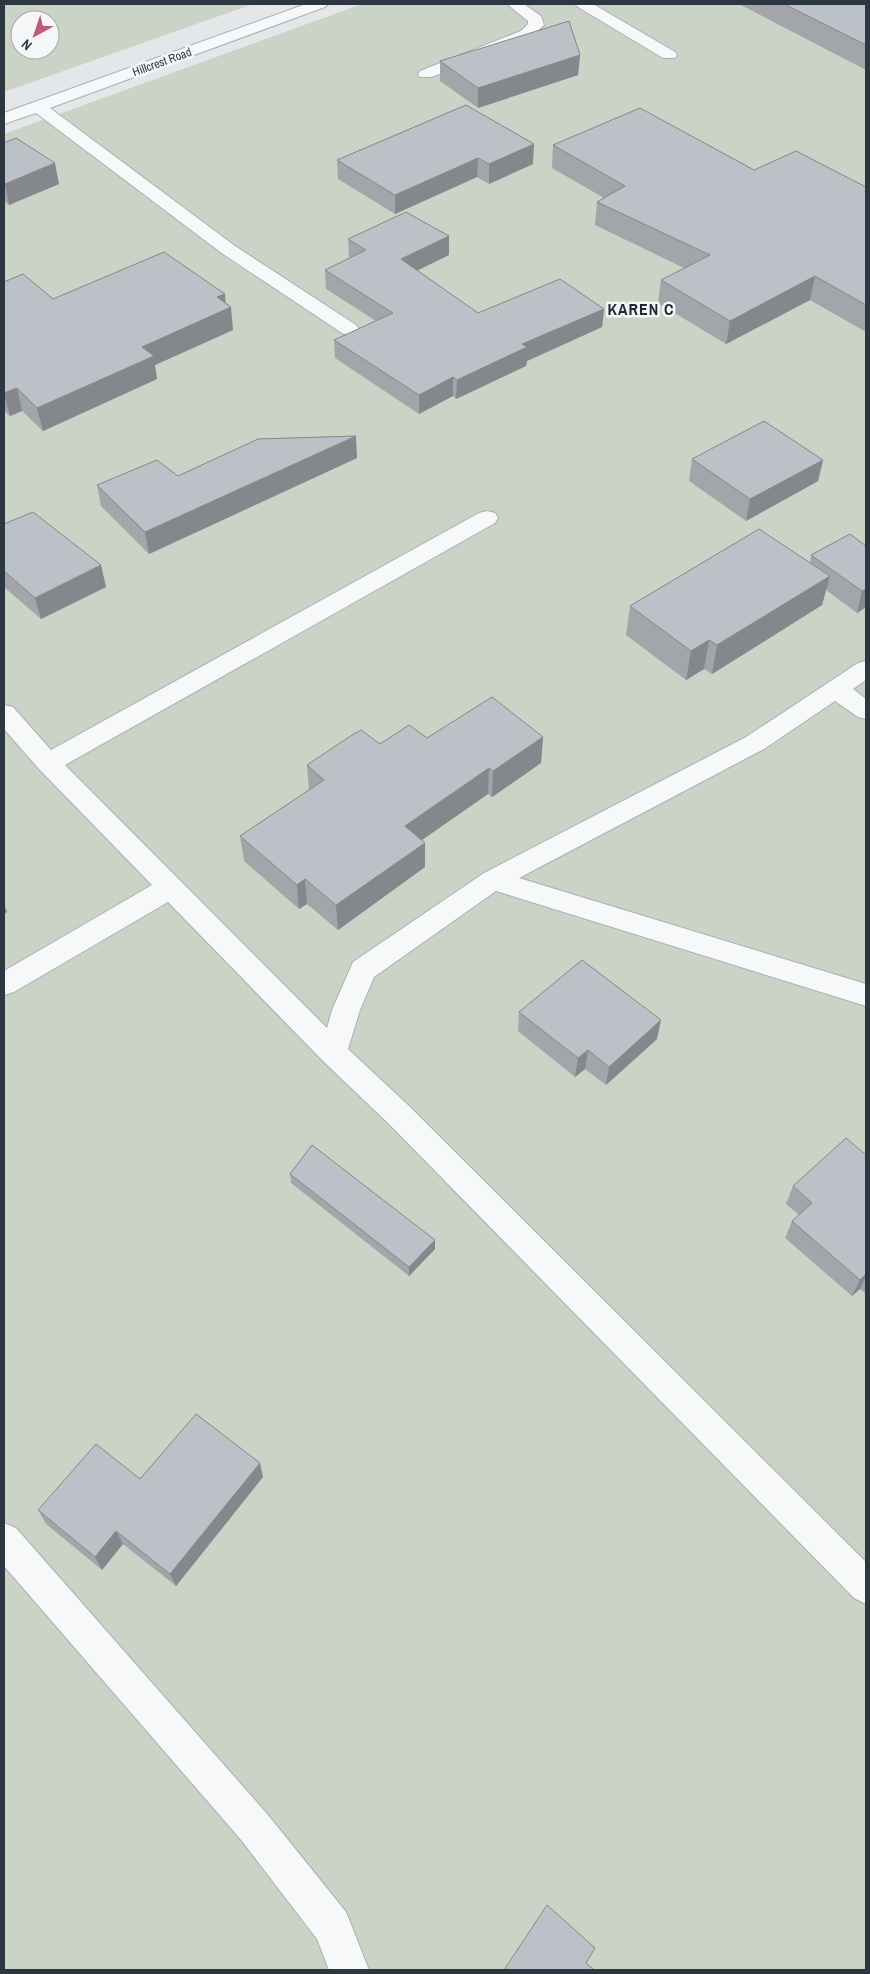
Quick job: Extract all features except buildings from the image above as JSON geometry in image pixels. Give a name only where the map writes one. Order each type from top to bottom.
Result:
[{"type":"street","name":"Hillcrest Road","points":[[4,119],[320,4]]},
{"type":"street","points":[[426,74],[526,34],[536,26],[536,19],[514,4]]},
{"type":"street","points":[[583,4],[669,55]]},
{"type":"street","points":[[38,107],[229,250],[349,329]]},
{"type":"street","points":[[48,763],[487,518]]},
{"type":"street","points":[[333,1053],[346,1010],[363,970],[493,880],[755,743],[866,669]]},
{"type":"street","points":[[837,690],[866,711]]},
{"type":"street","points":[[4,713],[48,763],[333,1053],[399,1115],[866,1586]]},
{"type":"street","points":[[493,880],[866,995]]},
{"type":"street","points":[[4,984],[170,887]]},
{"type":"street","points":[[4,1540],[255,1828],[332,1926],[349,1970]]},
{"type":"shaded area","points":[[4,4],[253,4],[4,92]]},
{"type":"shaded area","points":[[362,4],[866,4],[866,1970],[4,1970],[4,134]]},
{"type":"district","name":"KAREN C","points":[[641,309]]}]
